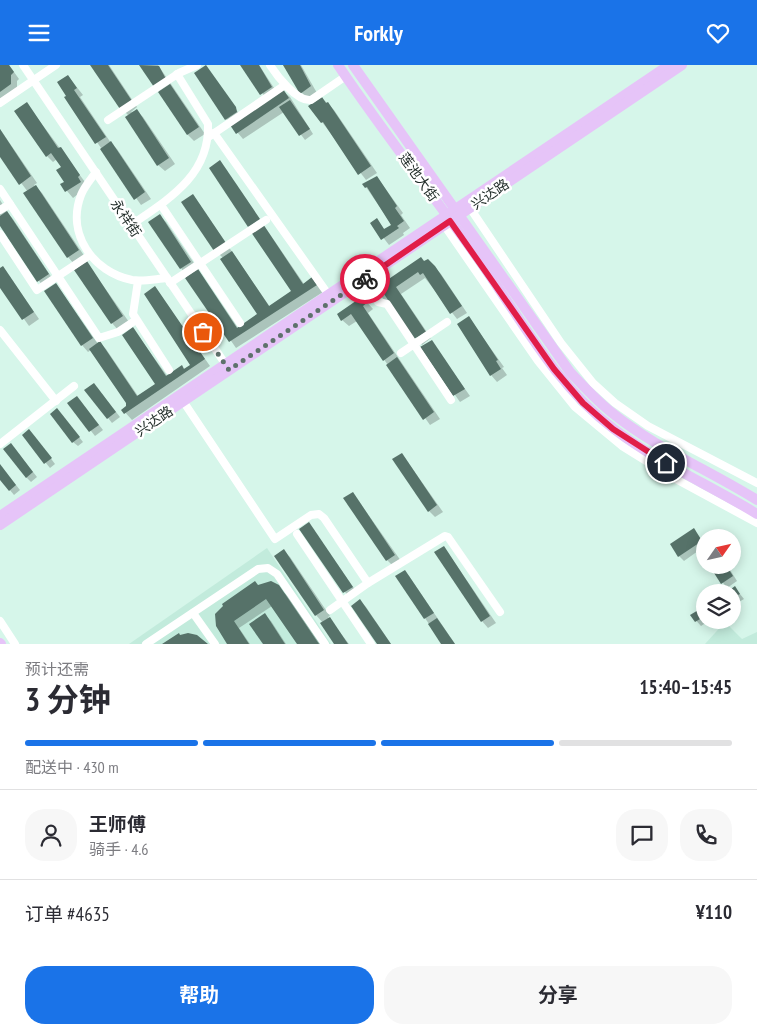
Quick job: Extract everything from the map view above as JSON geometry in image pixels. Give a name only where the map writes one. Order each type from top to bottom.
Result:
[{"type":"main road","name":"莲池大街","points":[[338,65],[505,288]]},
{"type":"main road","name":"莲池大街","points":[[353,65],[451,217]]},
{"type":"main road","name":"兴达路","points":[[0,516],[363,280],[669,65]]},
{"type":"main road","name":"兴达路","points":[[0,525],[183,401],[328,295],[451,217],[470,208],[682,65]]},
{"type":"main road","points":[[505,288],[570,372],[592,396],[613,414],[653,441],[757,499]]},
{"type":"main road","points":[[505,288],[554,369],[583,403],[607,424],[666,463],[757,514]]},
{"type":"street","name":"永祥街","points":[[24,65],[227,367]]},
{"type":"street","points":[[0,103],[56,65]]},
{"type":"street","points":[[108,120],[177,74],[197,65]]},
{"type":"street","points":[[270,65],[284,85],[306,101],[311,100],[346,76]]},
{"type":"street","points":[[177,74],[206,118],[210,135],[328,295]]},
{"type":"street","points":[[131,225],[175,194],[196,171],[202,162],[210,135],[284,85]]},
{"type":"street","points":[[96,172],[82,193],[76,218],[82,241],[90,255],[106,271],[138,281],[169,280],[200,263],[266,220]]},
{"type":"street","points":[[0,189],[99,338],[118,333],[136,320]]},
{"type":"street","points":[[0,210],[10,204]]},
{"type":"street","points":[[161,205],[240,323]]},
{"type":"street","points":[[470,208],[560,343],[593,383],[615,403],[648,425],[757,483]]},
{"type":"street","points":[[451,217],[538,361],[575,407],[622,446],[655,467],[757,523]]},
{"type":"street","points":[[0,234],[37,291],[90,255]]},
{"type":"street","points":[[363,280],[378,302],[387,304],[451,400]]},
{"type":"street","points":[[138,281],[132,309],[136,320],[169,370]]},
{"type":"street","points":[[401,353],[447,322]]},
{"type":"street","points":[[0,330],[56,401]]},
{"type":"street","points":[[0,444],[74,386]]},
{"type":"street","points":[[183,401],[275,539],[311,515],[319,513],[368,583]]},
{"type":"street","points":[[297,534],[371,644]]},
{"type":"street","points":[[330,610],[368,583],[445,535],[500,612]]},
{"type":"street","points":[[146,644],[258,569],[268,568],[277,574],[325,644]]},
{"type":"street","points":[[193,613],[215,644]]},
{"type":"street","points":[[0,621],[15,644]]},
{"type":"shaded area","points":[[267,548],[331,644],[129,644]]},
{"type":"shaded area","points":[[719,629],[732,629],[742,639],[757,632],[757,644],[705,644]]},
{"type":"building","points":[[0,65],[9,65],[14,72],[11,75],[11,84],[0,92]]},
{"type":"building","points":[[90,65],[108,65],[132,101],[120,109]]},
{"type":"building","points":[[139,65],[159,66],[166,79],[154,87]]},
{"type":"building","points":[[206,65],[236,107],[237,112],[225,120],[194,73]]},
{"type":"building","points":[[240,65],[259,65],[272,87],[260,95]]},
{"type":"building","points":[[283,65],[300,65],[311,86],[300,94]]},
{"type":"building","points":[[68,75],[77,88],[74,90],[106,137],[95,144],[64,97],[66,96],[57,82]]},
{"type":"building","points":[[170,84],[199,127],[187,135],[158,92]]},
{"type":"building","points":[[283,89],[289,98],[236,134],[230,125]]},
{"type":"building","points":[[322,97],[326,103],[328,102],[371,166],[358,175],[323,122],[321,123],[308,106]]},
{"type":"building","points":[[290,100],[310,129],[299,136],[279,107]]},
{"type":"building","points":[[27,102],[58,148],[61,147],[80,175],[78,177],[81,182],[65,192],[60,184],[64,182],[56,170],[61,167],[51,153],[46,157],[14,111]]},
{"type":"building","points":[[137,109],[169,158],[157,166],[125,117]]},
{"type":"building","points":[[0,129],[31,176],[19,185],[0,157]]},
{"type":"building","points":[[111,141],[145,192],[134,200],[100,149]]},
{"type":"building","points":[[220,160],[260,219],[248,227],[209,168]]},
{"type":"building","points":[[377,176],[397,206],[395,208],[404,221],[397,226],[399,228],[381,240],[370,223],[377,218],[384,229],[391,225],[367,187],[365,188],[362,184]]},
{"type":"building","points":[[36,185],[79,250],[67,258],[23,193]]},
{"type":"building","points":[[193,194],[226,243],[214,251],[181,202]]},
{"type":"building","points":[[7,211],[49,274],[37,282],[0,226],[0,216]]},
{"type":"building","points":[[160,214],[191,262],[180,269],[148,222]]},
{"type":"building","points":[[263,224],[303,284],[312,277],[317,285],[229,342],[185,278],[198,269],[237,328],[257,314],[220,259],[232,251],[269,306],[291,291],[251,232]]},
{"type":"building","points":[[421,257],[424,261],[428,259],[435,266],[462,306],[450,314],[423,273],[420,275],[418,272],[396,287],[426,332],[414,339],[384,294],[379,298],[374,289]]},
{"type":"building","points":[[87,261],[123,316],[111,324],[74,270]]},
{"type":"building","points":[[3,266],[34,312],[22,320],[0,288],[0,268]]},
{"type":"building","points":[[56,283],[93,338],[81,346],[44,291]]},
{"type":"building","points":[[155,286],[205,359],[124,414],[121,410],[126,406],[126,403],[89,349],[100,341],[137,396],[155,384],[122,335],[133,327],[166,376],[182,365],[184,369],[190,365],[144,294]]},
{"type":"building","points":[[363,296],[368,302],[363,306],[394,353],[383,361],[351,314],[341,321],[337,314]]},
{"type":"building","points":[[469,316],[498,360],[496,361],[501,369],[490,376],[457,324]]},
{"type":"building","points":[[432,340],[465,389],[453,396],[420,347]]},
{"type":"building","points":[[397,357],[434,412],[423,420],[386,365]]},
{"type":"building","points":[[94,383],[116,412],[107,419],[84,390]]},
{"type":"building","points":[[77,396],[99,425],[89,432],[67,403]]},
{"type":"building","points":[[57,408],[80,437],[72,443],[50,414]]},
{"type":"building","points":[[29,429],[52,458],[44,464],[22,435]]},
{"type":"building","points":[[11,443],[33,472],[26,478],[3,449]]},
{"type":"building","points":[[402,453],[437,505],[428,512],[392,459]]},
{"type":"building","points":[[0,464],[16,485],[9,491],[0,480]]},
{"type":"building","points":[[353,492],[395,555],[386,561],[343,498]]},
{"type":"building","points":[[309,522],[353,587],[343,593],[299,529]]},
{"type":"building","points":[[694,528],[696,531],[696,545],[678,557],[670,544]]},
{"type":"building","points":[[444,546],[490,616],[481,622],[434,552]]},
{"type":"building","points":[[284,549],[324,610],[315,616],[274,556]]},
{"type":"building","points":[[405,570],[434,613],[424,619],[395,576]]},
{"type":"building","points":[[715,574],[732,574],[733,576],[721,584]]},
{"type":"building","points":[[255,581],[258,585],[271,581],[279,585],[319,644],[297,644],[266,599],[234,621],[249,644],[227,644],[216,626],[215,614],[223,606],[222,604]]},
{"type":"building","points":[[360,599],[391,644],[377,644],[351,606]]},
{"type":"building","points":[[696,611],[696,621],[695,622],[690,615]]},
{"type":"building","points":[[265,613],[285,644],[263,644],[249,624]]},
{"type":"building","points":[[330,617],[348,644],[334,644],[320,623]]},
{"type":"building","points":[[437,618],[455,644],[441,644],[428,624]]},
{"type":"building","points":[[179,633],[180,635],[188,633],[197,635],[208,644],[162,644]]},
{"type":"way so far","points":[[203,332],[229,370],[365,279]]},
{"type":"route","points":[[365,279],[450,221],[480,260],[554,369],[583,403],[613,429],[666,463]]}]
